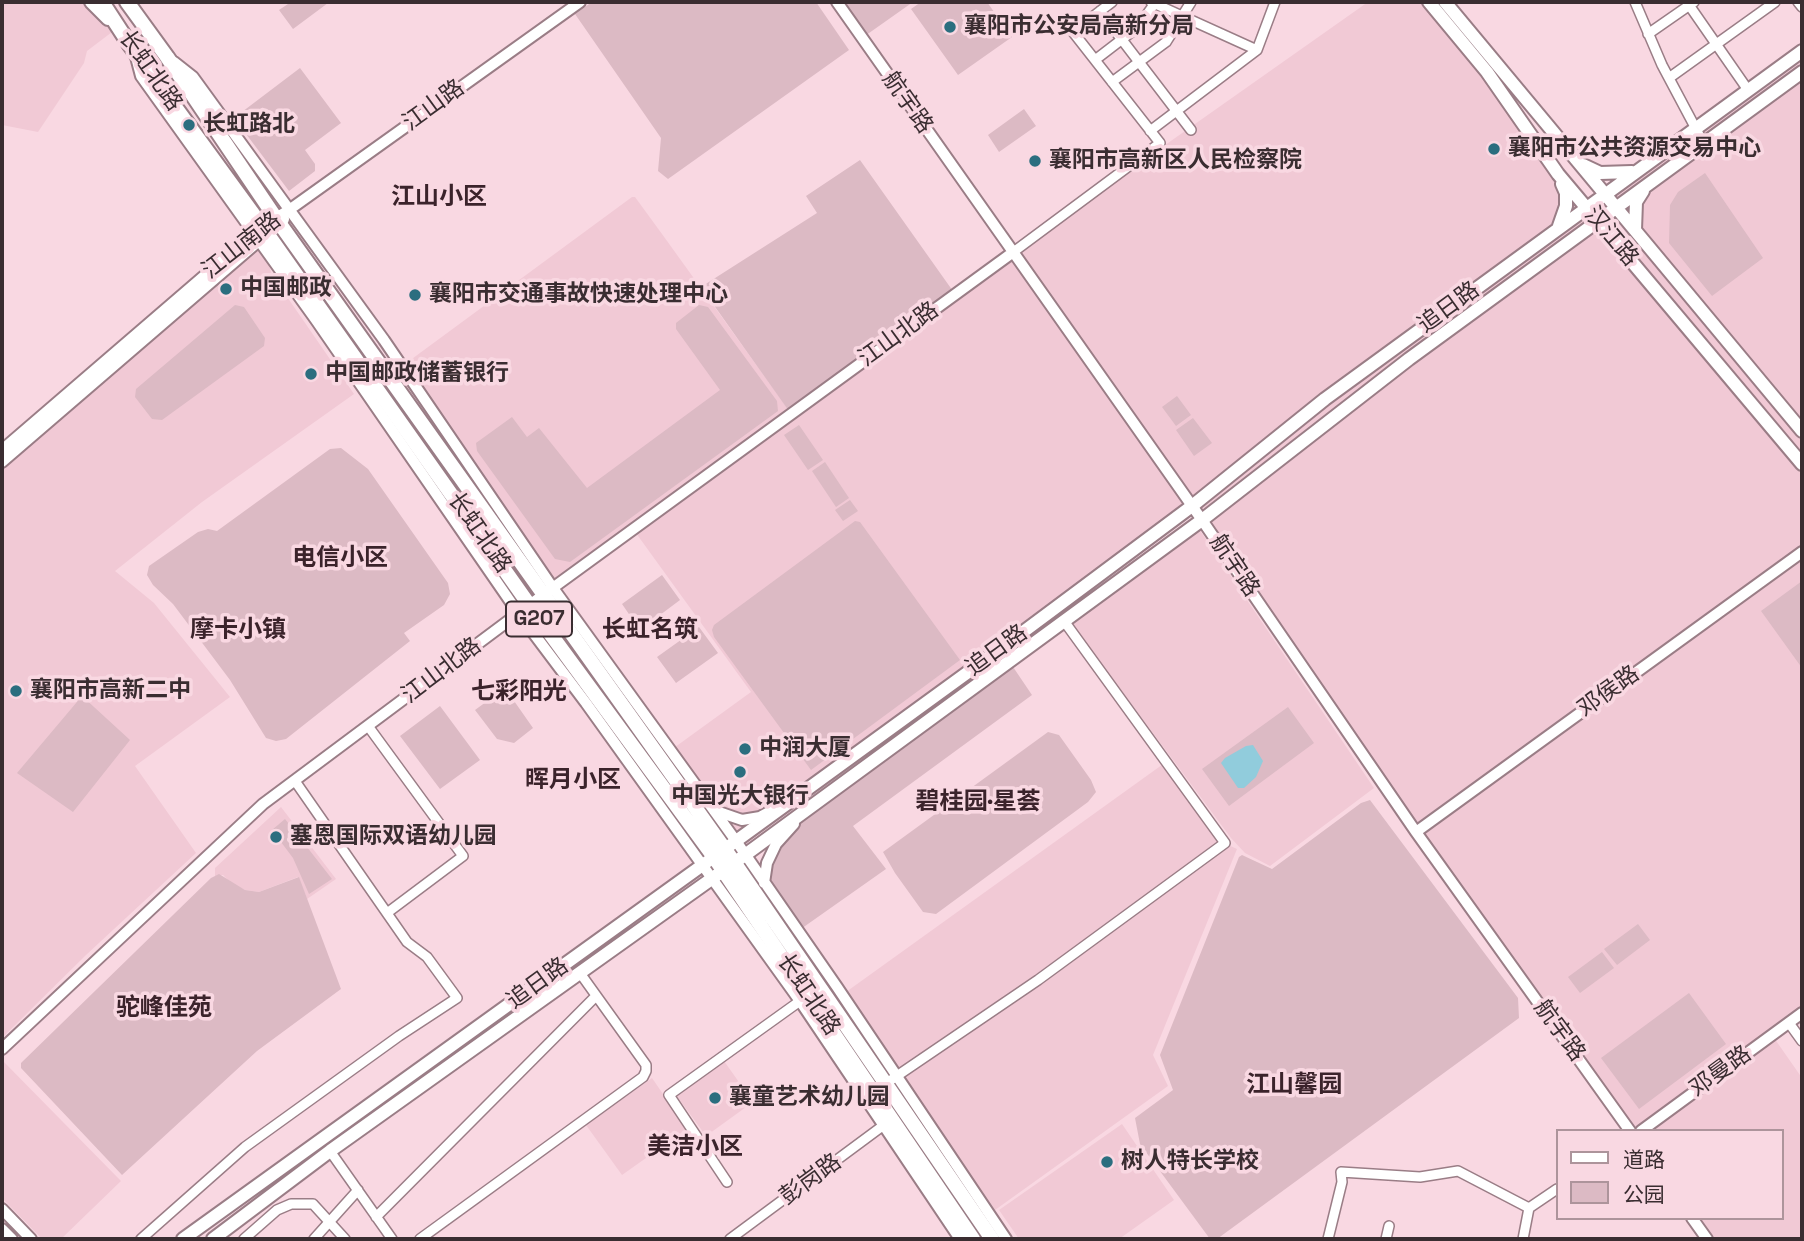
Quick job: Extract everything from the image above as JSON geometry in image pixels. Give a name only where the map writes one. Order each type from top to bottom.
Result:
[{"type":"highway","name":"长虹北路","points":[[102,2],[260,234],[524,610],[719,854],[888,1123],[973,1239]]},
{"type":"highway","name":"长虹北路","points":[[127,2],[548,592],[688,797],[719,854]]},
{"type":"highway","name":"长虹北路","points":[[728,867],[778,925],[892,1079],[992,1239]]},
{"type":"main road","points":[[91,2],[132,48]]},
{"type":"main road","name":"汉江路","points":[[1429,2],[1487,72],[1558,174],[1802,464]]},
{"type":"main road","name":"汉江路","points":[[1446,2],[1802,431]]},
{"type":"main road","name":"追日路","points":[[183,1239],[792,801],[1192,506],[1325,399],[1802,51]]},
{"type":"main road","name":"追日路","points":[[213,1239],[330,1151],[728,867],[1202,520],[1409,359],[1802,72]]},
{"type":"main road","points":[[1578,163],[1600,173],[1636,172]]},
{"type":"main road","points":[[1558,174],[1566,193],[1564,215],[1558,229]]},
{"type":"main road","points":[[1635,230],[1636,202],[1646,186]]},
{"type":"main road","points":[[1571,241],[1589,235],[1617,244]]},
{"type":"street","name":"江山路","points":[[282,217],[580,2]]},
{"type":"street","name":"航宇路","points":[[837,2],[1202,520],[1416,832],[1629,1129]]},
{"type":"street","points":[[1012,253],[1160,144],[1073,32],[1112,2]]},
{"type":"street","points":[[1112,82],[1166,41],[1191,2]]},
{"type":"street","points":[[1150,131],[1256,50],[1275,2]]},
{"type":"street","points":[[1635,2],[1669,78],[1704,144]]},
{"type":"street","points":[[1669,78],[1775,2]]},
{"type":"street","points":[[1798,2],[1802,7]]},
{"type":"street","points":[[1095,60],[1138,27],[1153,3],[1256,50]]},
{"type":"street","points":[[1648,34],[1692,4],[1748,90]]},
{"type":"street","points":[[1100,11],[1191,130]]},
{"type":"street","name":"江山南路","points":[[2,450],[282,217]]},
{"type":"street","name":"江山南路","points":[[2,462],[260,234]]},
{"type":"street","name":"江山北路","points":[[2,1049],[257,810],[548,592],[1012,253]]},
{"type":"street","name":"邓侯路","points":[[1416,832],[1802,552]]},
{"type":"street","points":[[548,592],[714,810],[719,854],[800,1001],[888,1123],[960,1239]]},
{"type":"street","points":[[892,1079],[1038,980],[1224,843],[1063,621]]},
{"type":"street","points":[[368,726],[463,856],[387,913]]},
{"type":"street","points":[[141,1239],[245,1147],[399,1036],[457,999],[427,957],[407,942],[295,781]]},
{"type":"street","points":[[688,797],[741,820],[760,817],[792,801]]},
{"type":"street","points":[[778,925],[765,893],[767,863],[776,844],[804,811]]},
{"type":"street","points":[[728,867],[764,881],[892,1079],[1006,1239]]},
{"type":"street","points":[[420,1239],[643,1077],[646,1065],[580,973]]},
{"type":"street","points":[[376,1217],[596,996]]},
{"type":"street","points":[[727,1182],[669,1095],[800,1001]]},
{"type":"street","name":"邓曼路","points":[[1644,1129],[1802,1013]]},
{"type":"street","points":[[1789,1023],[1802,1041]]},
{"type":"street","name":"彭岗路","points":[[730,1239],[888,1123]]},
{"type":"street","points":[[330,1151],[392,1239]]},
{"type":"street","points":[[1328,1239],[1342,1182],[1341,1172],[1420,1177],[1458,1171],[1529,1208]]},
{"type":"street","points":[[314,1239],[358,1190]]},
{"type":"street","points":[[1523,1239],[1529,1208],[1556,1190]]},
{"type":"street","points":[[244,1239],[277,1210],[291,1204],[313,1203],[345,1239]]},
{"type":"street","points":[[2,1209],[31,1239]]},
{"type":"street","points":[[1693,1220],[1707,1239]]},
{"type":"street","points":[[1386,1239],[1389,1226]]},
{"type":"street","points":[[2,1229],[12,1239]]},
{"type":"shaded area","points":[[2,2],[91,2],[116,29],[87,51],[84,63],[38,132],[2,125]]},
{"type":"shaded area","points":[[1368,2],[1428,2],[1587,208],[1802,51],[1802,1013],[1772,1035],[1802,1078],[1802,1239],[1707,1239],[1693,1220],[1783,1220],[1783,1129],[1629,1129],[1192,506],[736,841],[671,750],[751,692],[633,529],[1012,253]]},
{"type":"shaded area","points":[[635,197],[788,409],[554,580],[405,364]]},
{"type":"shaded area","points":[[256,246],[269,265],[272,275],[354,394],[202,502],[115,571],[154,603],[230,697],[135,766],[196,853],[2,1038],[2,465]]},
{"type":"shaded area","points":[[1199,529],[1374,788],[1270,866],[1245,853],[1231,838],[1072,624]]},
{"type":"shaded area","points":[[1166,762],[1224,843],[1237,849],[1153,1055],[1168,1086],[995,1210],[846,992]]},
{"type":"shaded area","name":"塞恩国际双语幼儿园","points":[[281,807],[336,879],[307,899],[298,877],[259,892],[232,884],[223,875],[215,876],[215,868]]},
{"type":"shaded area","points":[[3,1061],[121,1181],[61,1239],[42,1239],[2,1198]]},
{"type":"shaded area","name":"襄童艺术幼儿园","points":[[724,1061],[753,1102],[706,1136],[676,1095]]},
{"type":"shaded area","points":[[652,1078],[687,1129],[622,1175],[586,1125]]},
{"type":"shaded area","name":"树人特长学校","points":[[1122,1124],[1174,1200],[1119,1239],[1019,1239],[999,1210]]},
{"type":"green space","points":[[291,2],[328,3],[293,29],[279,10]]},
{"type":"green space","points":[[592,2],[816,2],[849,50],[668,179],[658,171],[661,138],[575,14]]},
{"type":"green space","points":[[837,2],[913,2],[862,38]]},
{"type":"green space","points":[[921,2],[987,2],[1012,37],[958,75],[911,9]]},
{"type":"green space","points":[[300,68],[341,123],[305,150],[315,164],[315,171],[289,191],[234,118]]},
{"type":"green space","points":[[1024,109],[1036,126],[999,152],[988,135]]},
{"type":"green space","points":[[860,160],[955,294],[791,414],[701,287],[817,213],[806,196]]},
{"type":"green space","points":[[1705,173],[1763,258],[1712,296],[1669,243],[1670,205],[1678,192]]},
{"type":"green space","points":[[235,305],[244,307],[265,338],[264,346],[162,420],[152,419],[135,397],[136,389]]},
{"type":"green space","points":[[699,305],[708,307],[777,401],[778,411],[570,562],[555,559],[477,451],[476,443],[512,417],[527,437],[539,428],[587,488],[720,390],[676,329],[676,323]]},
{"type":"green space","points":[[1177,396],[1191,415],[1176,426],[1162,407]]},
{"type":"green space","points":[[1193,418],[1212,443],[1194,456],[1176,430]]},
{"type":"green space","points":[[799,425],[823,460],[808,470],[784,435]]},
{"type":"green space","points":[[341,448],[368,469],[448,583],[450,594],[444,605],[404,633],[410,641],[286,739],[276,741],[266,738],[230,680],[173,604],[153,585],[147,575],[149,566],[198,532],[208,529],[217,531],[330,449]]},
{"type":"green space","points":[[825,462],[849,498],[836,507],[812,471]]},
{"type":"green space","points":[[850,500],[858,511],[843,521],[835,510]]},
{"type":"green space","points":[[855,521],[860,522],[960,660],[811,770],[714,637],[712,630],[714,625]]},
{"type":"green space","points":[[662,575],[680,600],[640,630],[622,604]]},
{"type":"green space","points":[[1802,581],[1802,668],[1761,611]]},
{"type":"green space","points":[[699,627],[718,653],[676,683],[657,657]]},
{"type":"green space","points":[[1009,661],[1032,695],[853,826],[886,869],[798,931],[764,881],[767,863],[804,811]]},
{"type":"green space","points":[[505,688],[533,728],[514,743],[497,739],[475,710]]},
{"type":"green space","points":[[82,696],[130,740],[73,812],[17,773]]},
{"type":"green space","points":[[440,706],[480,760],[440,789],[400,736]]},
{"type":"green space","points":[[1288,707],[1314,743],[1229,806],[1202,769]]},
{"type":"green space","points":[[1048,732],[1059,735],[1091,780],[1096,792],[1088,802],[936,914],[923,912],[883,852]]},
{"type":"green space","points":[[1370,800],[1518,998],[1519,1018],[1217,1239],[1210,1239],[1140,1144],[1135,1118],[1173,1090],[1160,1055],[1239,857],[1242,855],[1272,869],[1361,803]]},
{"type":"green space","points":[[285,819],[332,879],[309,894],[293,858],[272,830]]},
{"type":"green space","points":[[219,874],[245,890],[259,892],[299,877],[341,989],[257,1051],[122,1175],[21,1068],[21,1063],[211,878]]},
{"type":"green space","points":[[1638,924],[1650,940],[1617,965],[1604,949]]},
{"type":"green space","points":[[1602,952],[1614,968],[1580,993],[1568,977]]},
{"type":"green space","points":[[1689,993],[1726,1044],[1639,1109],[1601,1058]]},
{"type":"water","points":[[1253,745],[1263,761],[1256,777],[1244,788],[1238,788],[1221,763],[1246,746]]},
{"type":"place","name":"襄阳市公安局高新分局","points":[[950,27]]},
{"type":"place","name":"长虹路北","points":[[189,125]]},
{"type":"place","name":"襄阳市公共资源交易中心","points":[[1494,149]]},
{"type":"place","name":"襄阳市高新区人民检察院","points":[[1035,161]]},
{"type":"place","name":"中国邮政","points":[[226,289]]},
{"type":"place","name":"襄阳市交通事故快速处理中心","points":[[415,295]]},
{"type":"place","name":"中国邮政储蓄银行","points":[[311,374]]},
{"type":"place","name":"襄阳市高新二中","points":[[16,691]]},
{"type":"place","name":"中润大厦","points":[[745,749]]},
{"type":"place","name":"中国光大银行","points":[[740,772]]},
{"type":"place","name":"塞恩国际双语幼儿园","points":[[276,837]]},
{"type":"place","name":"襄童艺术幼儿园","points":[[715,1098]]},
{"type":"place","name":"树人特长学校","points":[[1107,1162]]},
{"type":"district","name":"江山小区","points":[[439,197]]},
{"type":"district","name":"电信小区","points":[[340,558]]},
{"type":"district","name":"摩卡小镇","points":[[238,630]]},
{"type":"district","name":"长虹名筑","points":[[650,630]]},
{"type":"district","name":"七彩阳光","points":[[519,692]]},
{"type":"district","name":"晖月小区","points":[[573,780]]},
{"type":"district","name":"碧桂园·星荟","points":[[978,802]]},
{"type":"district","name":"驼峰佳苑","points":[[164,1008]]},
{"type":"district","name":"江山馨园","points":[[1294,1085]]},
{"type":"district","name":"美洁小区","points":[[695,1147]]}]
